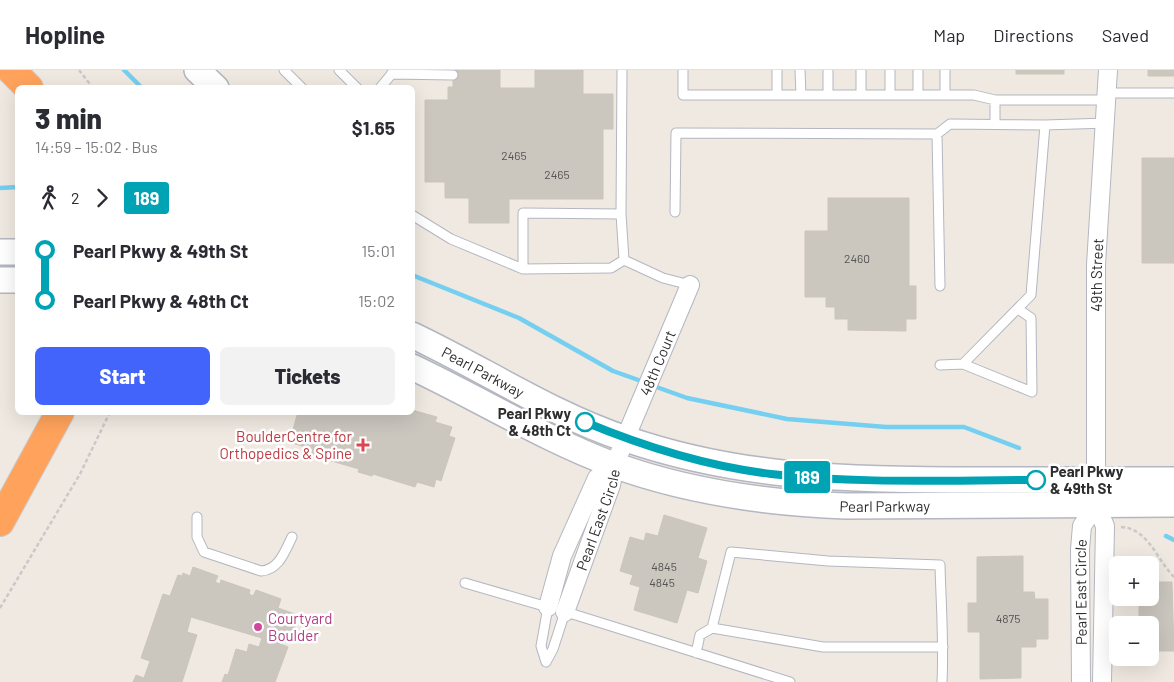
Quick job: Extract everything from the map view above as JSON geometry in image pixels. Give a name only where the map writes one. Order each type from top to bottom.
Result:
[{"type":"highway","points":[[11,70],[26,85]]},
{"type":"highway","points":[[0,522],[58,415]]},
{"type":"highway","points":[[38,452],[62,428],[69,415]]},
{"type":"main road","points":[[197,70],[213,85]]},
{"type":"main road","points":[[0,252],[15,252]]},
{"type":"main road","points":[[0,280],[15,280]]},
{"type":"main road","name":"Pearl Parkway","points":[[415,336],[540,401],[625,439],[702,462],[770,474],[812,478],[1174,480]]},
{"type":"main road","name":"Pearl Parkway","points":[[415,369],[532,429],[615,465],[697,488],[796,504],[1100,516],[1174,504]]},
{"type":"street","name":"49th Street","points":[[1100,516],[1097,480],[1096,265],[1107,123],[1108,70]]},
{"type":"street","name":"48th Court","points":[[615,465],[690,285]]},
{"type":"street","name":"Pearl East Circle","points":[[548,607],[562,556],[597,478],[615,465]]},
{"type":"street","name":"Pearl East Circle","points":[[565,612],[612,486],[615,465]]},
{"type":"street","name":"Pearl East Circle","points":[[1081,682],[1080,550],[1082,526],[1100,516],[1102,682]]},
{"type":"lane","points":[[284,70],[299,85]]},
{"type":"lane","points":[[339,70],[354,85]]},
{"type":"lane","points":[[622,70],[621,214],[624,260]]},
{"type":"lane","points":[[683,70],[683,95],[974,95],[995,100],[1174,93]]},
{"type":"lane","points":[[777,70],[777,95]]},
{"type":"lane","points":[[800,70],[801,95]]},
{"type":"lane","points":[[828,70],[828,95]]},
{"type":"lane","points":[[861,70],[861,95]]},
{"type":"lane","points":[[890,70],[890,95]]},
{"type":"lane","points":[[918,70],[918,95]]},
{"type":"lane","points":[[945,70],[945,95]]},
{"type":"lane","points":[[382,85],[393,72],[453,75]]},
{"type":"lane","points":[[994,124],[995,100]]},
{"type":"lane","points":[[676,212],[676,133],[937,134],[950,124],[1045,125],[1107,123]]},
{"type":"lane","points":[[963,364],[1031,295],[1045,125]]},
{"type":"lane","points":[[937,134],[940,286]]},
{"type":"lane","points":[[523,270],[523,213],[621,214]]},
{"type":"lane","points":[[415,217],[451,239],[523,270],[611,268],[624,260]]},
{"type":"lane","points":[[624,260],[663,278],[690,285]]},
{"type":"lane","points":[[940,365],[963,364],[1032,392],[1031,318],[1018,309]]},
{"type":"lane","points":[[197,517],[197,537],[204,552],[261,572],[267,571],[280,562],[292,537]]},
{"type":"lane","points":[[712,628],[731,552],[828,561],[940,565],[943,647],[942,682]]},
{"type":"lane","points":[[465,583],[790,682]]},
{"type":"lane","points":[[548,607],[541,646],[546,662],[553,649],[565,612]]},
{"type":"lane","points":[[696,653],[700,635],[712,628],[823,647],[943,647]]},
{"type":"path","points":[[79,70],[91,85]]},
{"type":"path","points":[[0,608],[80,474],[109,415]]},
{"type":"path","points":[[1100,516],[1130,527],[1141,534],[1153,548],[1162,565],[1174,577]]},
{"type":"building","points":[[453,70],[500,70],[500,88],[535,88],[535,70],[583,70],[583,94],[613,94],[613,129],[603,129],[603,199],[509,199],[509,223],[469,223],[469,198],[445,198],[445,182],[425,182],[425,100],[448,100],[448,87],[453,87]]},
{"type":"building","points":[[1016,70],[1064,70],[1064,74],[1016,74]]},
{"type":"building","points":[[1148,70],[1174,70],[1174,76],[1148,76]]},
{"type":"building","points":[[1142,158],[1174,158],[1174,263],[1142,263]]},
{"type":"building","points":[[828,198],[909,198],[909,286],[916,286],[916,319],[906,319],[906,331],[848,330],[848,319],[835,319],[835,307],[826,307],[826,297],[805,297],[805,231],[828,231]]},
{"type":"building","points":[[415,411],[437,417],[435,422],[452,427],[449,436],[455,438],[441,481],[436,479],[434,487],[417,482],[415,487],[373,474],[372,476],[358,472],[359,469],[311,455],[313,449],[295,444],[298,435],[292,433],[297,415],[415,415]]},
{"type":"building","points":[[664,515],[707,528],[698,558],[707,561],[698,593],[687,590],[677,623],[634,610],[640,587],[630,584],[633,575],[620,571],[630,537],[644,541],[646,533],[658,536]]},
{"type":"building","points":[[1023,556],[1023,592],[1034,592],[1035,599],[1048,599],[1048,639],[1036,639],[1036,647],[1021,647],[1021,678],[980,679],[980,632],[968,632],[968,603],[977,603],[977,557]]},
{"type":"building","name":"Courtyard Boulder","points":[[193,567],[218,576],[215,582],[220,584],[221,580],[250,590],[249,594],[253,596],[256,590],[281,599],[278,608],[295,614],[293,620],[297,622],[292,636],[282,632],[278,643],[288,647],[275,682],[222,682],[225,674],[228,675],[236,649],[247,652],[249,644],[259,647],[262,638],[191,617],[187,632],[197,635],[182,682],[133,682],[136,675],[144,678],[150,661],[141,658],[163,594],[170,596],[178,575],[182,576],[183,573],[190,576]]},
{"type":"building","points":[[1159,582],[1172,582],[1174,651],[1159,651],[1159,616],[1139,616],[1139,606],[1159,606]]},
{"type":"waterway","points":[[124,70],[139,85]]},
{"type":"waterway","points":[[0,188],[15,187]]},
{"type":"waterway","points":[[415,276],[519,318],[613,371],[644,382]]},
{"type":"waterway","points":[[651,385],[687,398],[787,419],[886,427],[964,427],[1019,448]]},
{"type":"waterway","points":[[1166,536],[1174,540]]},
{"type":"bus line","name":"189","points":[[585,422],[625,439],[672,454],[702,462],[770,474],[850,480],[1036,480]]},
{"type":"place","name":"Pearl Pkwy & 48th Ct","points":[[585,422]]},
{"type":"place","name":"BoulderCentre for Orthopedics & Spine","points":[[363,445]]},
{"type":"place","name":"Pearl Pkwy & 49th St","points":[[1036,480]]},
{"type":"place","name":"Courtyard Boulder","points":[[258,627]]}]
